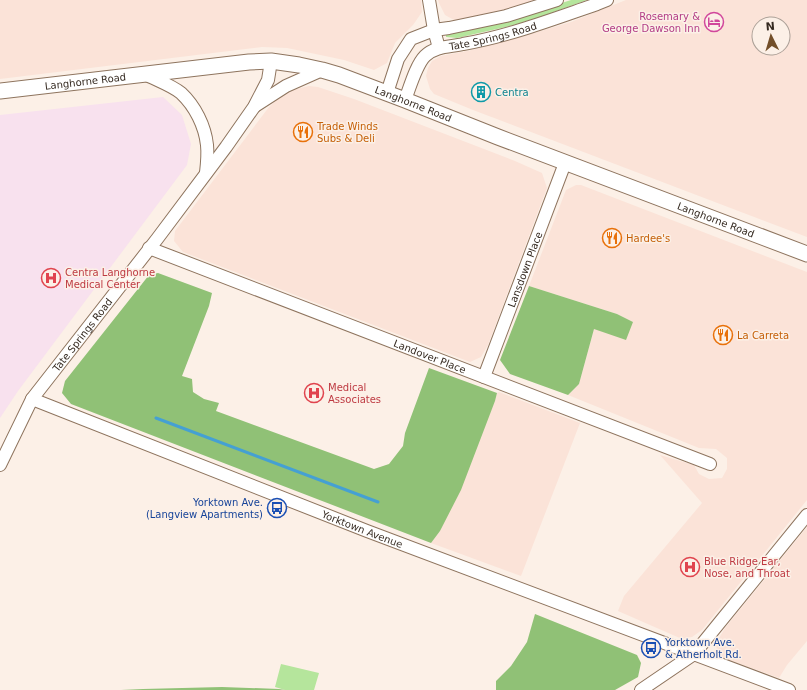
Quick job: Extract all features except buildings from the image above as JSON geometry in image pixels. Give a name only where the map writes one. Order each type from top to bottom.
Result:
[{"type":"main road","name":"Langhorne Road","points":[[0,90],[249,62],[271,61],[299,65],[339,75],[565,163],[807,254]]},
{"type":"street","points":[[429,0],[434,30],[439,48]]},
{"type":"street","name":"Tate Springs Road","points":[[387,93],[398,59],[411,39],[434,30],[506,16],[557,0]]},
{"type":"street","name":"Tate Springs Road","points":[[404,100],[417,69],[426,56],[439,48],[517,32],[607,0]]},
{"type":"street","name":"Tate Springs Road","points":[[0,466],[32,399],[149,248],[254,107],[268,80],[271,61]]},
{"type":"street","name":"Tate Springs Road","points":[[254,107],[286,86],[322,70]]},
{"type":"street","points":[[145,74],[181,93],[193,107],[203,124],[207,146],[206,173]]},
{"type":"street","name":"Lansdown Place","points":[[484,377],[565,163]]},
{"type":"street","name":"Landover Place","points":[[149,248],[710,464]]},
{"type":"street","name":"Yorktown Avenue","points":[[32,399],[362,529],[790,690]]},
{"type":"street","points":[[641,690],[694,654],[807,515]]},
{"type":"shaded area","points":[[0,0],[421,0],[422,12],[413,25],[395,43],[387,63],[374,70],[344,60],[287,48],[262,47],[0,79]]},
{"type":"shaded area","points":[[438,0],[538,0],[509,10],[463,21],[454,20],[445,15]]},
{"type":"shaded area","points":[[626,0],[807,0],[807,237],[473,110],[434,94],[430,89],[426,76],[432,61],[441,56],[472,50],[571,22]]},
{"type":"shaded area","points":[[309,86],[318,87],[354,99],[515,161],[542,173],[547,188],[488,345],[481,357],[470,362],[183,252],[174,241],[175,231],[269,107],[284,92]]},
{"type":"shaded area","name":"Centra Langhorne Medical Center","points":[[163,97],[182,115],[191,144],[187,165],[18,391],[0,418],[0,115]]},
{"type":"shaded area","points":[[576,185],[581,185],[807,272],[807,500],[702,630],[692,637],[682,639],[618,611],[624,596],[702,503],[660,455],[694,465],[699,474],[709,479],[722,478],[727,469],[727,458],[716,449],[699,448],[568,395],[579,384],[594,329],[633,322],[617,314],[529,286],[566,190]]},
{"type":"shaded area","points":[[499,392],[580,423],[521,576],[431,543],[440,531],[495,401],[497,393]]},
{"type":"shaded area","points":[[807,527],[807,641],[787,665],[779,678],[724,658],[717,652],[716,643],[725,628]]},
{"type":"green space","points":[[571,0],[587,0],[510,26],[457,38],[446,37],[446,35],[509,20]]},
{"type":"green space","points":[[158,273],[212,293],[209,306],[182,376],[192,379],[193,392],[204,399],[219,403],[216,411],[374,469],[389,464],[403,446],[405,433],[429,368],[497,393],[461,490],[440,531],[431,543],[71,404],[62,393],[65,381],[149,275]]},
{"type":"green space","points":[[529,286],[617,314],[633,322],[626,340],[594,329],[579,384],[568,395],[510,374],[500,360]]},
{"type":"green space","points":[[535,614],[637,655],[641,663],[638,677],[615,690],[496,690],[496,681],[511,666],[527,642]]},
{"type":"green space","points":[[281,664],[319,673],[314,690],[285,690],[275,687]]},
{"type":"green space","points":[[222,687],[285,690],[121,690],[143,689]]},
{"type":"waterway","points":[[156,418],[378,502]]},
{"type":"place","name":"Rosemary & George Dawson Inn","points":[[714,22]]},
{"type":"place","name":"Centra","points":[[481,92]]},
{"type":"place","name":"Trade Winds Subs & Deli","points":[[303,132]]},
{"type":"place","name":"Hardee's","points":[[612,238]]},
{"type":"place","name":"Centra Langhorne Medical Center","points":[[51,278]]},
{"type":"place","name":"La Carreta","points":[[723,335]]},
{"type":"place","name":"Medical Associates","points":[[314,393]]},
{"type":"place","name":"Yorktown Ave. (Langview Apartments)","points":[[277,508]]},
{"type":"place","name":"Blue Ridge Ear, Nose, and Throat","points":[[690,567]]},
{"type":"place","name":"Yorktown Ave. & Atherholt Rd.","points":[[651,648]]}]
